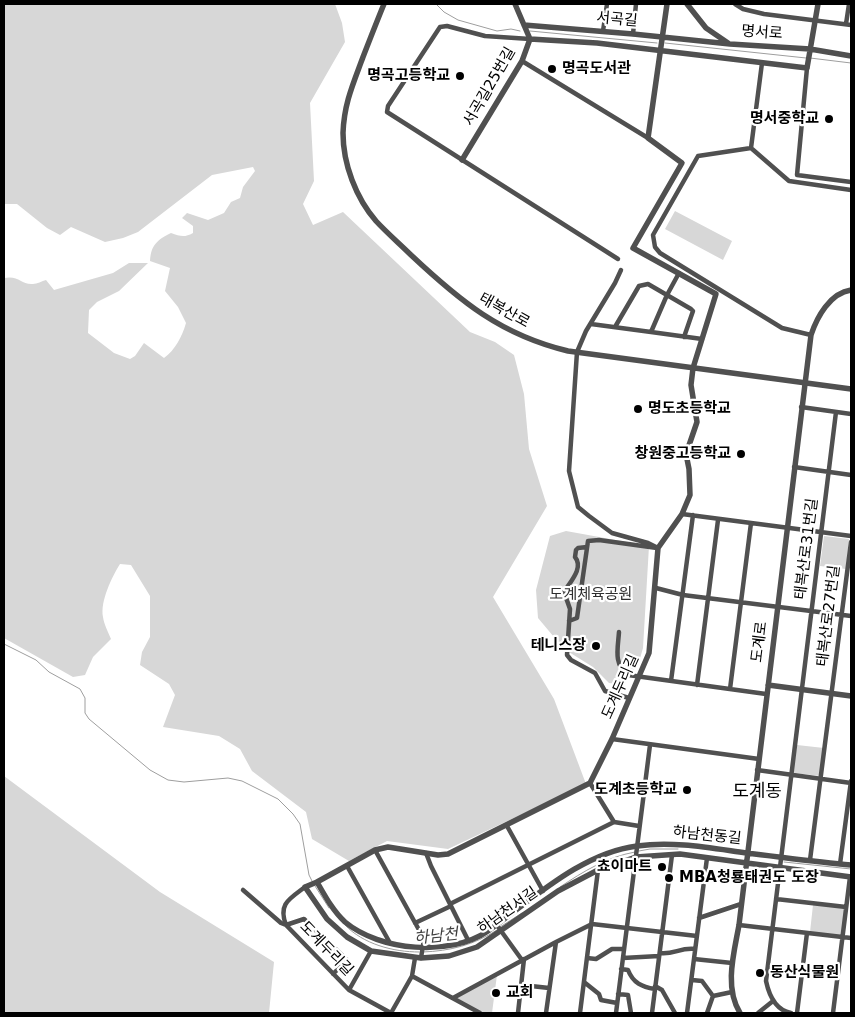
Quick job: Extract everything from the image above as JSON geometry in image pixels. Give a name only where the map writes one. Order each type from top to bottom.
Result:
[{"type":"street","name":"태복산로","points":[[384,4],[351,86],[345,108],[343,135],[347,167],[358,194],[375,220],[446,288],[463,302],[491,320],[543,345],[577,352],[851,389]]},
{"type":"street","points":[[515,4],[524,25]]},
{"type":"street","points":[[603,31],[607,4]]},
{"type":"street","points":[[633,34],[636,4]]},
{"type":"street","points":[[648,138],[668,4]]},
{"type":"street","name":"명서로","points":[[687,4],[706,28],[730,44],[851,56]]},
{"type":"street","points":[[735,4],[743,9],[764,14],[815,19],[848,25],[849,4]]},
{"type":"street","points":[[818,4],[808,65],[797,176],[851,182]]},
{"type":"street","name":"서곡길","points":[[524,25],[730,44]]},
{"type":"street","name":"서곡길25번길","points":[[462,160],[522,61],[530,39],[524,25]]},
{"type":"street","points":[[618,259],[387,112],[388,106],[440,27],[447,26],[485,36],[597,44],[762,63],[808,65]]},
{"type":"street","points":[[522,61],[648,138],[682,163],[633,248],[716,294],[693,368],[691,385],[697,422],[686,454],[689,469],[690,495],[682,514],[658,548]]},
{"type":"street","points":[[752,148],[762,63]]},
{"type":"street","points":[[752,148],[789,182],[851,190]]},
{"type":"street","points":[[752,148],[698,156],[654,235],[655,247],[660,253],[782,328],[811,335]]},
{"type":"street","points":[[620,270],[615,283],[590,324],[577,352],[569,471],[578,507],[612,533],[648,543],[658,548]]},
{"type":"street","points":[[651,332],[679,273]]},
{"type":"street","points":[[615,327],[639,286],[648,284],[693,311],[684,337]]},
{"type":"street","name":"도계로","points":[[740,1013],[732,992],[732,963],[739,925],[811,335],[816,319],[825,308],[834,298],[851,290]]},
{"type":"street","points":[[590,324],[702,339]]},
{"type":"street","points":[[801,407],[851,414]]},
{"type":"street","name":"태복산로31번길","points":[[772,1001],[766,981],[836,412]]},
{"type":"street","points":[[794,467],[851,475]]},
{"type":"street","points":[[682,514],[851,536]]},
{"type":"street","points":[[671,681],[693,515]]},
{"type":"street","points":[[697,685],[718,520]]},
{"type":"street","points":[[730,689],[751,523]]},
{"type":"street","points":[[569,621],[577,618],[588,541],[599,540],[658,548]]},
{"type":"street","name":"태복산로27번길","points":[[810,860],[851,542]]},
{"type":"street","points":[[587,547],[576,550],[575,557],[579,562],[579,567],[564,592],[570,609],[567,655],[571,660],[595,673],[605,691],[629,698]]},
{"type":"street","name":"도계두리길","points":[[590,782],[612,739],[649,653],[658,548]]},
{"type":"street","points":[[656,588],[683,595],[851,616]]},
{"type":"street","points":[[619,632],[617,660],[628,675],[766,694]]},
{"type":"street","points":[[618,695],[624,672]]},
{"type":"street","points":[[768,685],[851,696]]},
{"type":"street","points":[[612,739],[759,759]]},
{"type":"street","points":[[616,1013],[650,745]]},
{"type":"street","points":[[757,770],[791,776],[851,782],[840,864]]},
{"type":"street","points":[[307,886],[316,883],[375,850],[388,848],[448,854],[507,826],[590,782],[614,822]]},
{"type":"street","points":[[415,922],[614,822],[639,826]]},
{"type":"street","points":[[507,826],[530,864],[543,891]]},
{"type":"street","points":[[680,854],[681,844]]},
{"type":"street","name":"하남천동길","points":[[316,883],[332,908],[345,922],[364,934],[391,945],[422,948],[447,946],[468,940],[487,931],[591,860],[612,852],[637,847],[681,844],[851,865]]},
{"type":"street","name":"도계두리길","points":[[243,890],[281,923],[286,925],[348,990],[391,1013],[412,976],[424,940],[375,850]]},
{"type":"street","points":[[426,853],[468,940]]},
{"type":"street","name":"하남천서길","points":[[307,886],[327,919],[347,937],[371,951],[419,957],[450,956],[477,947],[558,891],[598,870],[636,856],[680,854],[851,877]]},
{"type":"street","points":[[652,1013],[672,855]]},
{"type":"street","points":[[687,1013],[707,858]]},
{"type":"street","points":[[347,866],[391,945]]},
{"type":"street","points":[[580,1013],[598,870]]},
{"type":"street","points":[[832,1013],[851,877]]},
{"type":"street","name":"도계두리길","points":[[286,925],[282,914],[287,901],[307,886]]},
{"type":"street","points":[[776,899],[846,908]]},
{"type":"street","points":[[699,918],[741,904]]},
{"type":"street","points":[[286,925],[304,919],[347,960],[333,974]]},
{"type":"street","points":[[453,998],[592,924],[697,936]]},
{"type":"street","points":[[496,925],[523,960],[518,1013]]},
{"type":"street","points":[[739,925],[851,938]]},
{"type":"street","points":[[797,1013],[807,933]]},
{"type":"street","points":[[546,1013],[556,942]]},
{"type":"street","points":[[623,958],[666,954],[684,947],[696,949]]},
{"type":"street","points":[[587,958],[596,959],[612,949],[624,949]]},
{"type":"street","name":"도계두리길","points":[[348,990],[371,951]]},
{"type":"street","points":[[694,959],[732,963]]},
{"type":"street","points":[[621,970],[628,970],[631,978],[640,985],[662,990],[675,1013]]},
{"type":"street","points":[[412,976],[480,1013]]},
{"type":"street","points":[[692,980],[702,981],[713,996]]},
{"type":"street","points":[[584,982],[599,994],[601,1000],[617,1003]]},
{"type":"street","points":[[522,985],[549,988]]},
{"type":"street","points":[[713,996],[732,992]]},
{"type":"street","points":[[618,994],[628,995],[631,1013]]},
{"type":"street","points":[[707,1013],[713,996]]},
{"type":"street","points":[[758,1013],[772,1001],[786,1012],[791,1013]]},
{"type":"green space","points":[[4,4],[335,4],[342,23],[345,42],[310,103],[314,181],[303,204],[313,225],[343,212],[470,332],[495,342],[514,355],[524,394],[529,449],[547,506],[493,597],[554,699],[586,784],[448,849],[387,841],[349,861],[312,839],[306,812],[252,771],[240,749],[219,736],[163,727],[175,695],[169,684],[140,665],[142,652],[150,637],[150,596],[131,565],[120,564],[110,582],[103,604],[103,617],[111,639],[93,657],[85,675],[73,677],[4,638],[4,278],[9,277],[29,284],[36,284],[46,280],[54,290],[113,273],[129,263],[148,263],[119,291],[97,302],[89,310],[88,333],[114,353],[130,359],[135,356],[144,343],[164,358],[178,343],[186,323],[178,307],[165,291],[170,268],[150,261],[153,247],[158,241],[171,233],[187,236],[193,233],[193,226],[182,218],[187,213],[208,220],[224,213],[231,202],[240,198],[243,187],[255,171],[253,167],[212,175],[138,232],[105,242],[71,227],[60,235],[47,228],[17,204],[4,204]]},
{"type":"green space","points":[[675,211],[732,241],[723,260],[665,229]]},
{"type":"green space","name":"도계체육공원","points":[[566,531],[649,546],[643,648],[639,662],[624,685],[609,683],[593,667],[564,649],[538,618],[536,590],[550,536]]},
{"type":"green space","points":[[824,536],[849,539],[846,569],[820,566]]},
{"type":"green space","points":[[797,745],[824,748],[821,776],[793,773]]},
{"type":"green space","points":[[4,776],[160,892],[274,962],[269,1013],[4,1013]]},
{"type":"green space","points":[[813,905],[845,908],[841,936],[810,932]]},
{"type":"green space","points":[[497,975],[492,1013],[481,1013],[454,998]]},
{"type":"waterway","points":[[436,4],[444,12],[458,20],[497,31],[511,29],[520,31]]},
{"type":"waterway","points":[[530,31],[657,43]]},
{"type":"waterway","points":[[665,43],[806,58]]},
{"type":"waterway","points":[[810,58],[851,63]]},
{"type":"waterway","points":[[4,644],[36,660],[49,672],[80,689],[85,698],[85,713],[89,719],[150,770],[168,780],[184,782],[228,778],[242,781],[278,799],[300,824],[309,875],[313,883]]},
{"type":"waterway","name":"하남천","points":[[639,851],[678,849]]},
{"type":"waterway","name":"하남천","points":[[560,887],[596,865],[615,857],[635,852]]},
{"type":"waterway","name":"하남천","points":[[784,862],[851,869]]},
{"type":"waterway","name":"하남천","points":[[315,886],[329,908]]},
{"type":"waterway","name":"하남천","points":[[500,927],[522,913]]},
{"type":"waterway","name":"하남천","points":[[345,925],[360,937],[379,946],[419,952]]},
{"type":"waterway","name":"하남천","points":[[423,952],[462,946],[480,940],[497,930]]},
{"type":"place","name":"명곡도서관","points":[[552,69]]},
{"type":"place","name":"명곡고등학교","points":[[460,76]]},
{"type":"place","name":"명서중학교","points":[[829,119]]},
{"type":"place","name":"명도초등학교","points":[[638,409]]},
{"type":"place","name":"창원중고등학교","points":[[741,454]]},
{"type":"place","name":"테니스장","points":[[596,646]]},
{"type":"place","name":"도계초등학교","points":[[687,790]]},
{"type":"place","name":"쵸이마트","points":[[662,867]]},
{"type":"place","name":"MBA청룡태권도 도장","points":[[669,878]]},
{"type":"place","name":"동산식물원","points":[[760,973]]},
{"type":"place","name":"교회","points":[[496,993]]},
{"type":"district","name":"도계동","points":[[757,792]]}]
